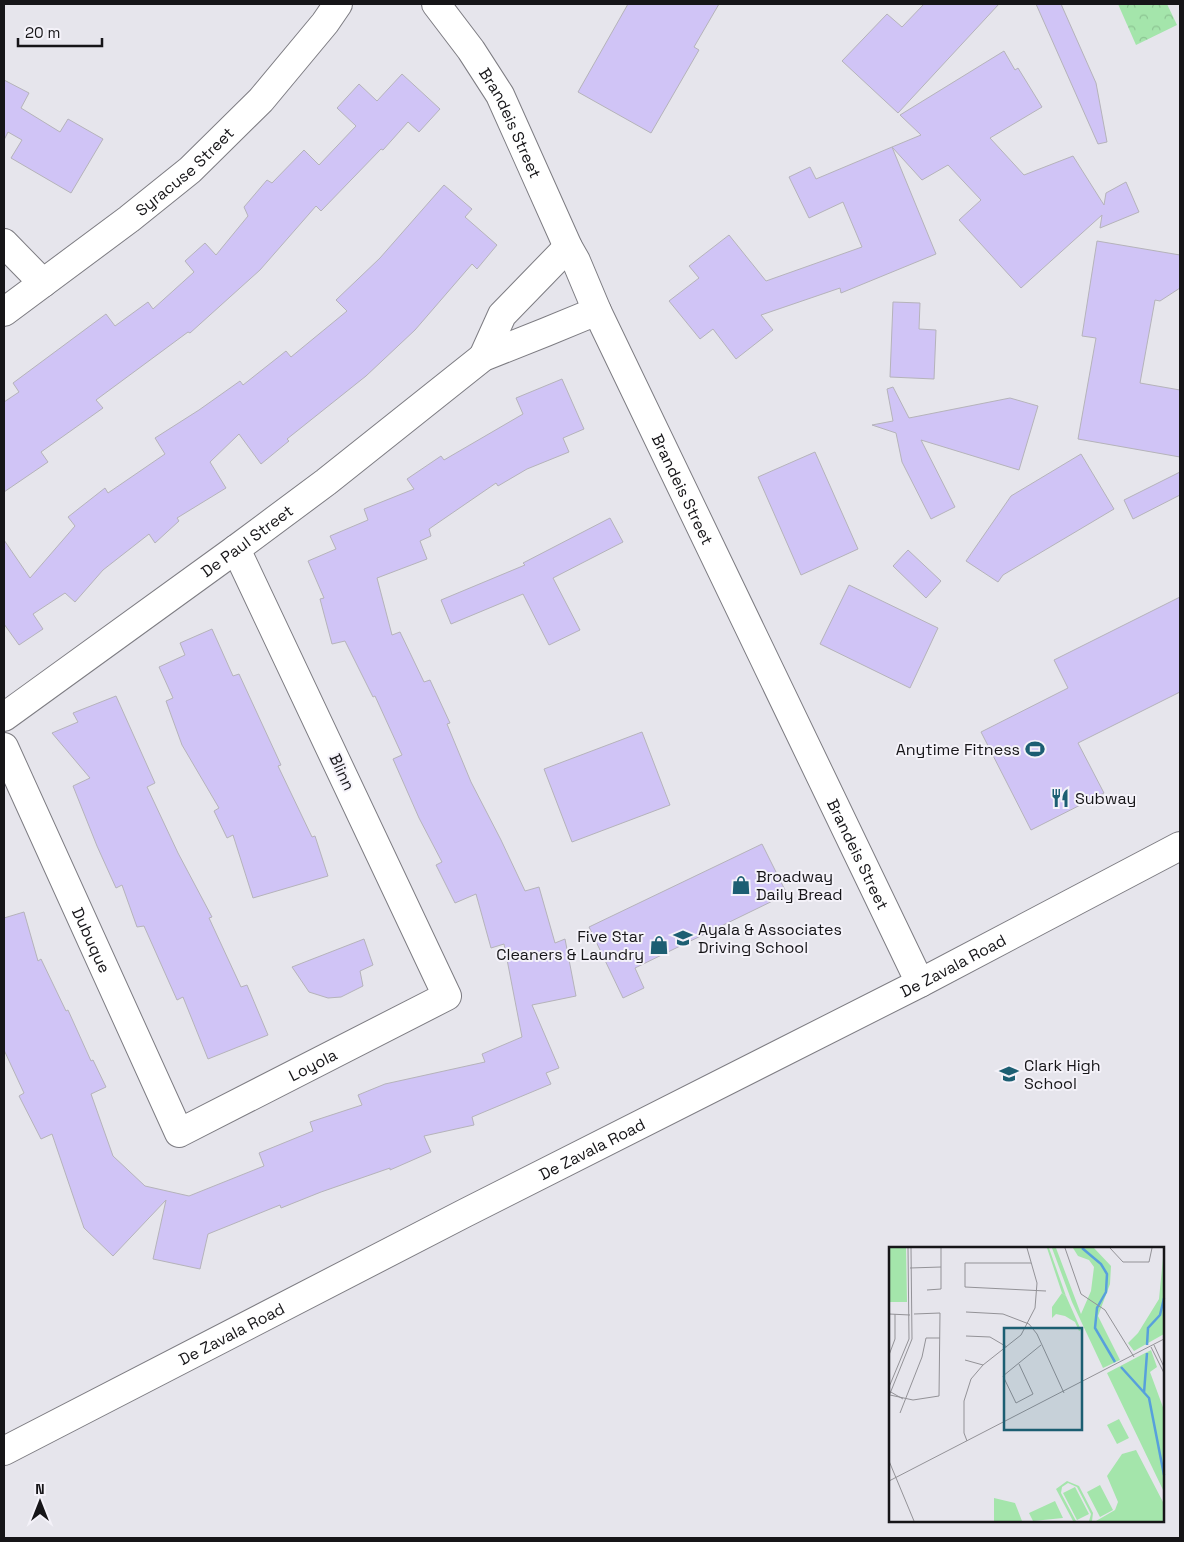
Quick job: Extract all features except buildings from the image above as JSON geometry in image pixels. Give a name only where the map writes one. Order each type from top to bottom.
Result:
[{"type":"street","name":"Syracuse Street","points":[[4,312],[129,219],[190,170],[261,100],[325,24],[338,4]]},
{"type":"street","name":"Brandeis Street","points":[[436,4],[471,50],[500,95],[597,311],[920,983]]},
{"type":"street","points":[[4,243],[43,283]]},
{"type":"street","name":"De Paul Street","points":[[483,356],[502,315],[568,248]]},
{"type":"street","name":"De Paul Street","points":[[4,717],[326,482],[483,356],[597,311]]},
{"type":"street","name":"Blinn","points":[[236,549],[447,996]]},
{"type":"street","name":"Dubuque","points":[[4,747],[179,1133]]},
{"type":"street","name":"De Zavala Road","points":[[4,1451],[465,1213],[920,983],[1180,846]]},
{"type":"street","name":"Loyola","points":[[179,1133],[447,996]]},
{"type":"green space","points":[[1118,4],[1167,4],[1177,25],[1136,45]]},
{"type":"place","name":"Anytime Fitness","points":[[1035,749]]},
{"type":"place","name":"Subway","points":[[1060,798]]},
{"type":"place","name":"Broadway Daily Bread","points":[[741,885]]},
{"type":"place","name":"Ayala & Associates Driving School","points":[[683,938]]},
{"type":"place","name":"Five Star Cleaners & Laundry","points":[[659,945]]},
{"type":"place","name":"Clark High School","points":[[1009,1074]]}]
